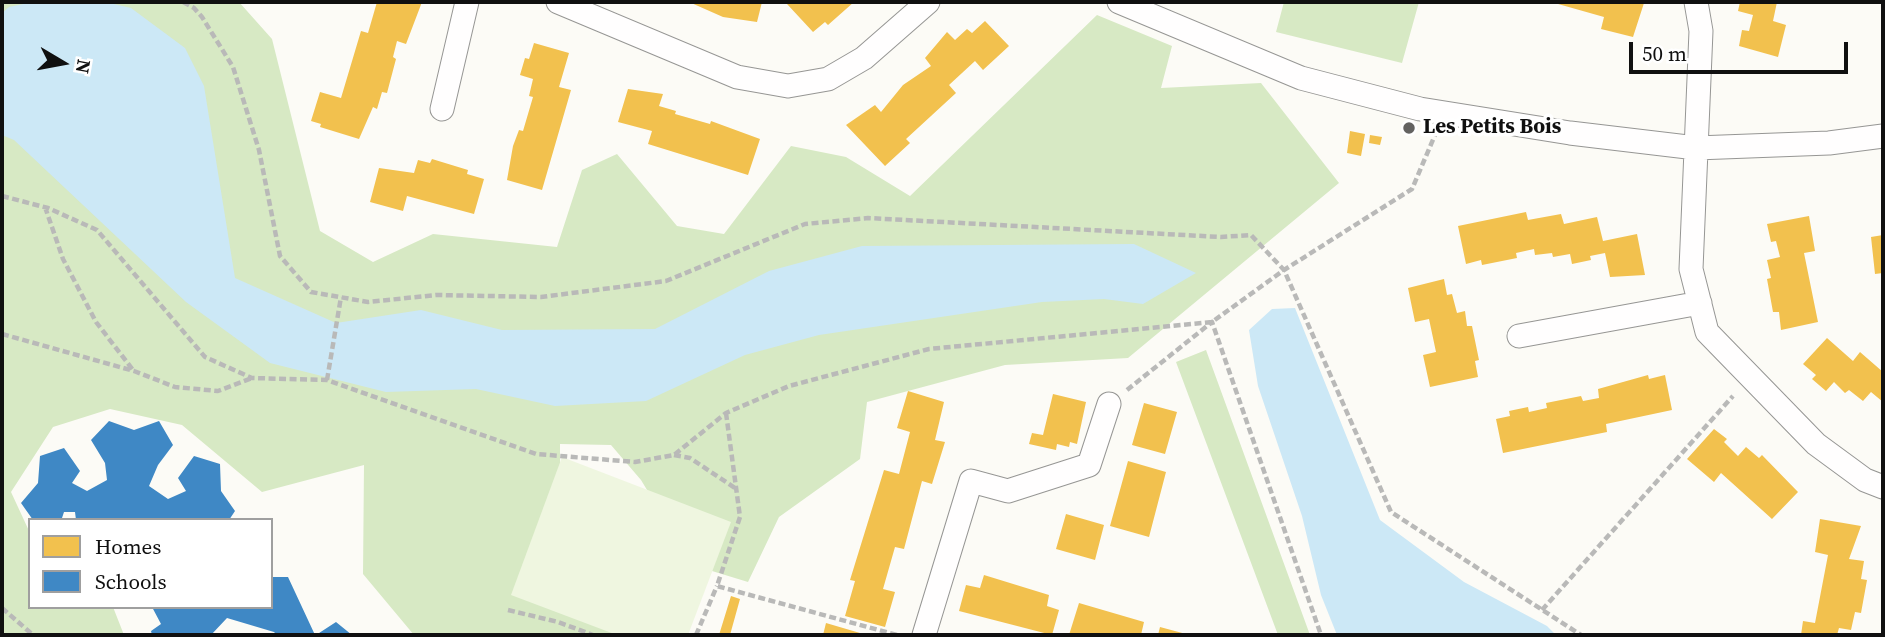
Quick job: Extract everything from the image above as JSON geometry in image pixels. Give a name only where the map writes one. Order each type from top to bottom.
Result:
[{"type":"street","points":[[442,109],[467,2]]},
{"type":"street","points":[[558,2],[601,11],[737,77],[788,86],[828,79],[864,58],[928,2]]},
{"type":"street","points":[[1119,2],[1301,78],[1444,112],[1570,133],[1696,148],[1829,143],[1883,136]]},
{"type":"street","points":[[1696,2],[1701,31],[1691,269],[1707,332],[1816,444],[1865,481],[1883,487]]},
{"type":"street","points":[[1519,336],[1700,303]]},
{"type":"street","points":[[924,635],[971,481],[1008,491],[1089,465],[1109,404]]},
{"type":"path","points":[[183,2],[194,8],[202,18],[233,66],[259,150],[280,256],[311,292],[368,302],[436,295],[541,297],[666,281],[805,224],[868,218],[1221,237],[1251,235],[1284,270],[1391,512],[1581,635]]},
{"type":"path","points":[[1109,404],[1212,322],[1284,270],[1412,189],[1444,112]]},
{"type":"path","points":[[2,196],[45,207],[97,230],[205,357],[252,378]]},
{"type":"path","points":[[45,207],[62,259],[96,322],[134,371]]},
{"type":"path","points":[[327,380],[341,297]]},
{"type":"path","points":[[674,455],[726,413],[789,386],[929,349],[1212,322]]},
{"type":"path","points":[[1212,322],[1321,635]]},
{"type":"path","points":[[2,334],[134,371],[175,387],[218,391],[252,378],[327,380],[536,454],[635,462],[674,455],[690,458],[736,488]]},
{"type":"path","points":[[1542,610],[1750,377]]},
{"type":"path","points":[[696,635],[740,517],[726,413]]},
{"type":"path","points":[[716,586],[897,635]]},
{"type":"path","points":[[2,608],[33,635]]},
{"type":"path","points":[[508,610],[558,622],[593,635]]},
{"type":"green space","points":[[2,2],[239,2],[272,39],[320,231],[373,262],[433,234],[557,247],[582,170],[617,154],[677,226],[724,234],[791,146],[846,157],[910,196],[1097,15],[1172,46],[1161,88],[1261,83],[1339,183],[1128,358],[1005,365],[867,402],[860,459],[779,517],[748,582],[712,571],[679,543],[641,480],[611,445],[560,444],[560,524],[643,635],[414,635],[363,574],[364,465],[262,492],[182,425],[110,409],[53,427],[11,492],[28,529],[28,609],[114,609],[124,635],[2,635]]},
{"type":"green space","points":[[1284,2],[1419,2],[1402,63],[1276,32]]},
{"type":"green space","points":[[1206,350],[1310,635],[1278,635],[1176,362]]},
{"type":"green space","points":[[562,457],[731,522],[688,635],[617,635],[511,595]]},
{"type":"water","points":[[33,2],[105,2],[131,8],[185,48],[204,86],[235,278],[336,323],[421,310],[502,330],[655,329],[769,271],[862,246],[1134,244],[1196,273],[1143,304],[1104,299],[1042,302],[819,335],[745,355],[646,401],[555,406],[476,389],[386,392],[270,363],[186,302],[14,140],[2,135],[2,13],[9,7]]},
{"type":"water","points":[[1295,308],[1380,520],[1464,582],[1547,626],[1556,635],[1337,635],[1321,595],[1302,516],[1258,386],[1249,330],[1272,309]]},
{"type":"building: Homes","points":[[377,2],[422,2],[406,44],[397,41],[393,57],[396,59],[387,93],[382,92],[377,109],[373,107],[359,139],[320,127],[321,124],[311,121],[320,92],[341,98],[361,31],[368,33]]},
{"type":"building: Homes","points":[[689,2],[762,2],[757,22],[723,17]]},
{"type":"building: Homes","points":[[854,2],[828,25],[825,22],[813,32],[787,4]]},
{"type":"building: Homes","points":[[1551,2],[1644,3],[1633,37],[1601,29],[1604,17]]},
{"type":"building: Homes","points":[[1740,2],[1777,2],[1773,21],[1786,25],[1778,57],[1739,46],[1742,30],[1749,31],[1753,15],[1738,11]]},
{"type":"building: Homes","points":[[985,21],[1009,46],[983,70],[975,61],[949,85],[956,93],[906,139],[910,143],[885,166],[846,125],[875,105],[881,112],[903,85],[931,66],[925,58],[947,32],[955,40],[967,29],[972,33]]},
{"type":"building: Homes","points":[[534,43],[569,53],[559,87],[571,90],[542,190],[507,180],[513,146],[519,130],[523,131],[533,97],[529,96],[533,79],[520,75],[525,58],[529,59]]},
{"type":"building: Homes","points":[[628,89],[663,94],[659,106],[676,111],[675,114],[710,124],[711,121],[760,139],[748,175],[648,144],[652,131],[618,122]]},
{"type":"building: Homes","points":[[1350,131],[1365,134],[1361,156],[1347,153]]},
{"type":"building: Homes","points":[[1370,135],[1382,137],[1380,145],[1369,143]]},
{"type":"building: Homes","points":[[432,159],[468,170],[467,174],[484,179],[474,214],[407,196],[403,211],[370,202],[379,168],[414,173],[418,160],[430,163]]},
{"type":"building: Homes","points":[[1526,212],[1528,220],[1561,214],[1564,224],[1597,217],[1603,241],[1637,234],[1645,275],[1610,277],[1605,253],[1590,256],[1591,260],[1572,264],[1570,254],[1553,257],[1552,253],[1535,255],[1534,249],[1516,253],[1517,258],[1482,265],[1481,260],[1466,264],[1458,226]]},
{"type":"building: Homes","points":[[1809,216],[1815,251],[1804,253],[1818,322],[1781,330],[1779,312],[1773,312],[1767,279],[1771,278],[1767,260],[1780,257],[1776,241],[1771,242],[1767,224]]},
{"type":"building: Homes","points":[[1883,235],[1883,273],[1875,274],[1871,237]]},
{"type":"building: Homes","points":[[1444,279],[1447,295],[1452,294],[1457,313],[1465,311],[1467,326],[1472,326],[1479,360],[1475,361],[1478,377],[1430,387],[1423,355],[1436,352],[1429,319],[1415,322],[1408,288]]},
{"type":"building: Homes","points":[[1827,338],[1853,361],[1860,352],[1883,372],[1883,402],[1871,392],[1863,401],[1849,390],[1845,393],[1834,382],[1826,391],[1812,379],[1816,375],[1803,364]]},
{"type":"building: Homes","points":[[1648,375],[1649,379],[1665,375],[1672,410],[1606,424],[1607,432],[1503,453],[1496,419],[1510,416],[1509,411],[1528,407],[1529,412],[1547,408],[1546,403],[1581,396],[1583,401],[1599,398],[1598,389]]},
{"type":"building: Homes","points":[[908,391],[944,402],[935,440],[945,442],[932,484],[922,481],[904,549],[895,547],[883,589],[895,592],[885,627],[845,616],[855,581],[850,580],[884,470],[899,474],[910,432],[897,428]]},
{"type":"building: Homes","points":[[1053,394],[1086,402],[1077,444],[1070,442],[1069,447],[1057,444],[1056,450],[1029,444],[1032,433],[1043,435]]},
{"type":"building: Homes","points":[[1144,403],[1177,412],[1165,454],[1132,445]]},
{"type":"building: Homes","points":[[1714,429],[1727,439],[1724,442],[1738,456],[1746,447],[1759,458],[1762,455],[1798,492],[1772,519],[1721,473],[1714,482],[1687,459]]},
{"type":"building: Homes","points":[[1128,461],[1166,472],[1149,537],[1110,526]]},
{"type":"building: Homes","points":[[1066,514],[1104,525],[1095,560],[1056,549]]},
{"type":"building: Homes","points":[[1820,519],[1861,526],[1849,559],[1864,561],[1861,579],[1867,580],[1861,613],[1855,612],[1851,630],[1839,628],[1837,635],[1801,635],[1803,621],[1815,623],[1828,555],[1815,552]]},
{"type":"building: Homes","points":[[984,575],[1049,595],[1047,606],[1059,610],[1052,635],[959,611],[966,585],[980,588]]},
{"type":"building: Homes","points":[[731,596],[740,599],[730,635],[719,635]]},
{"type":"building: Homes","points":[[1079,603],[1144,622],[1141,635],[1069,635]]},
{"type":"building: Homes","points":[[826,623],[860,633],[823,635]]},
{"type":"building: Homes","points":[[1160,627],[1186,634],[1186,635],[1158,635]]},
{"type":"building: Schools","points":[[109,421],[134,430],[159,421],[173,445],[158,465],[149,486],[168,499],[186,491],[178,478],[194,456],[220,464],[221,491],[235,511],[230,518],[76,518],[75,512],[64,512],[62,518],[32,518],[21,503],[38,483],[40,456],[64,448],[80,471],[72,483],[87,491],[107,480],[105,463],[91,440]]},
{"type":"building: Schools","points":[[273,577],[288,577],[315,635],[277,635],[227,618],[211,635],[152,635],[151,631],[161,624],[153,609],[273,609]]},
{"type":"building: Schools","points":[[336,622],[352,635],[316,635]]},
{"type":"place","name":"Les Petits Bois","points":[[1409,128]]}]
